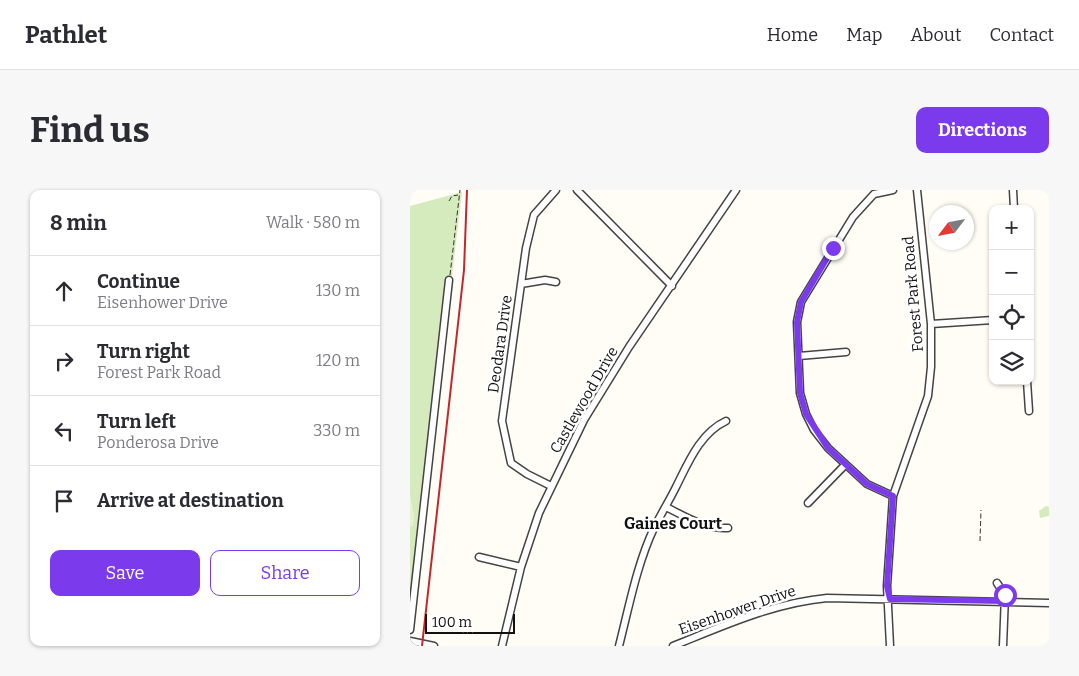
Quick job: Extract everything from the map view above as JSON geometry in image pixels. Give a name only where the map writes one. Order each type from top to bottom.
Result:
[{"type":"street","name":"Deodara Drive","points":[[552,486],[527,474],[511,463],[502,421],[526,248],[534,215],[556,190]]},
{"type":"street","points":[[578,190],[672,286]]},
{"type":"street","name":"Castlewood Drive","points":[[502,646],[521,567],[538,513],[584,420],[629,347],[736,190]]},
{"type":"street","points":[[893,190],[874,194],[853,217],[801,302],[797,322],[800,393],[806,414],[828,448],[845,465],[867,484],[893,496]]},
{"type":"street","name":"Forest Park Road","points":[[890,646],[890,599],[887,586],[893,496],[928,396],[932,366],[931,324],[916,190]]},
{"type":"street","points":[[1013,190],[1014,205]]},
{"type":"street","points":[[410,630],[449,280]]},
{"type":"street","points":[[521,284],[545,280],[556,282]]},
{"type":"street","points":[[931,324],[989,320]]},
{"type":"street","points":[[799,356],[846,352]]},
{"type":"street","points":[[1027,385],[1028,411]]},
{"type":"street","points":[[619,646],[640,566],[654,529],[688,463],[703,439],[713,427],[726,421]]},
{"type":"street","points":[[808,503],[845,465]]},
{"type":"street","points":[[666,507],[698,523],[716,529],[728,528]]},
{"type":"street","points":[[479,557],[521,567]]},
{"type":"street","points":[[997,583],[1003,589],[1003,646]]},
{"type":"street","name":"Eisenhower Drive","points":[[674,646],[771,609],[803,600],[827,598],[1049,603]]},
{"type":"street","points":[[412,643],[434,646]]},
{"type":"path","points":[[449,280],[460,190]]},
{"type":"path","points":[[449,201],[452,196],[459,194]]},
{"type":"path","points":[[980,540],[981,510]]},
{"type":"green space","points":[[462,192],[410,629],[410,206]]},
{"type":"green space","points":[[410,494],[414,516],[413,526],[410,526]]},
{"type":"green space","points":[[1046,506],[1049,507],[1049,516],[1040,518],[1039,511]]},
{"type":"railway","points":[[422,646],[464,270],[467,190]]},
{"type":"district","name":"Gaines Court","points":[[673,523]]},
{"type":"route","points":[[833,248],[801,302],[797,322],[800,393],[806,414],[814,430],[828,448],[867,484],[893,496],[887,586],[890,599],[1004,601],[1005,595]]}]
